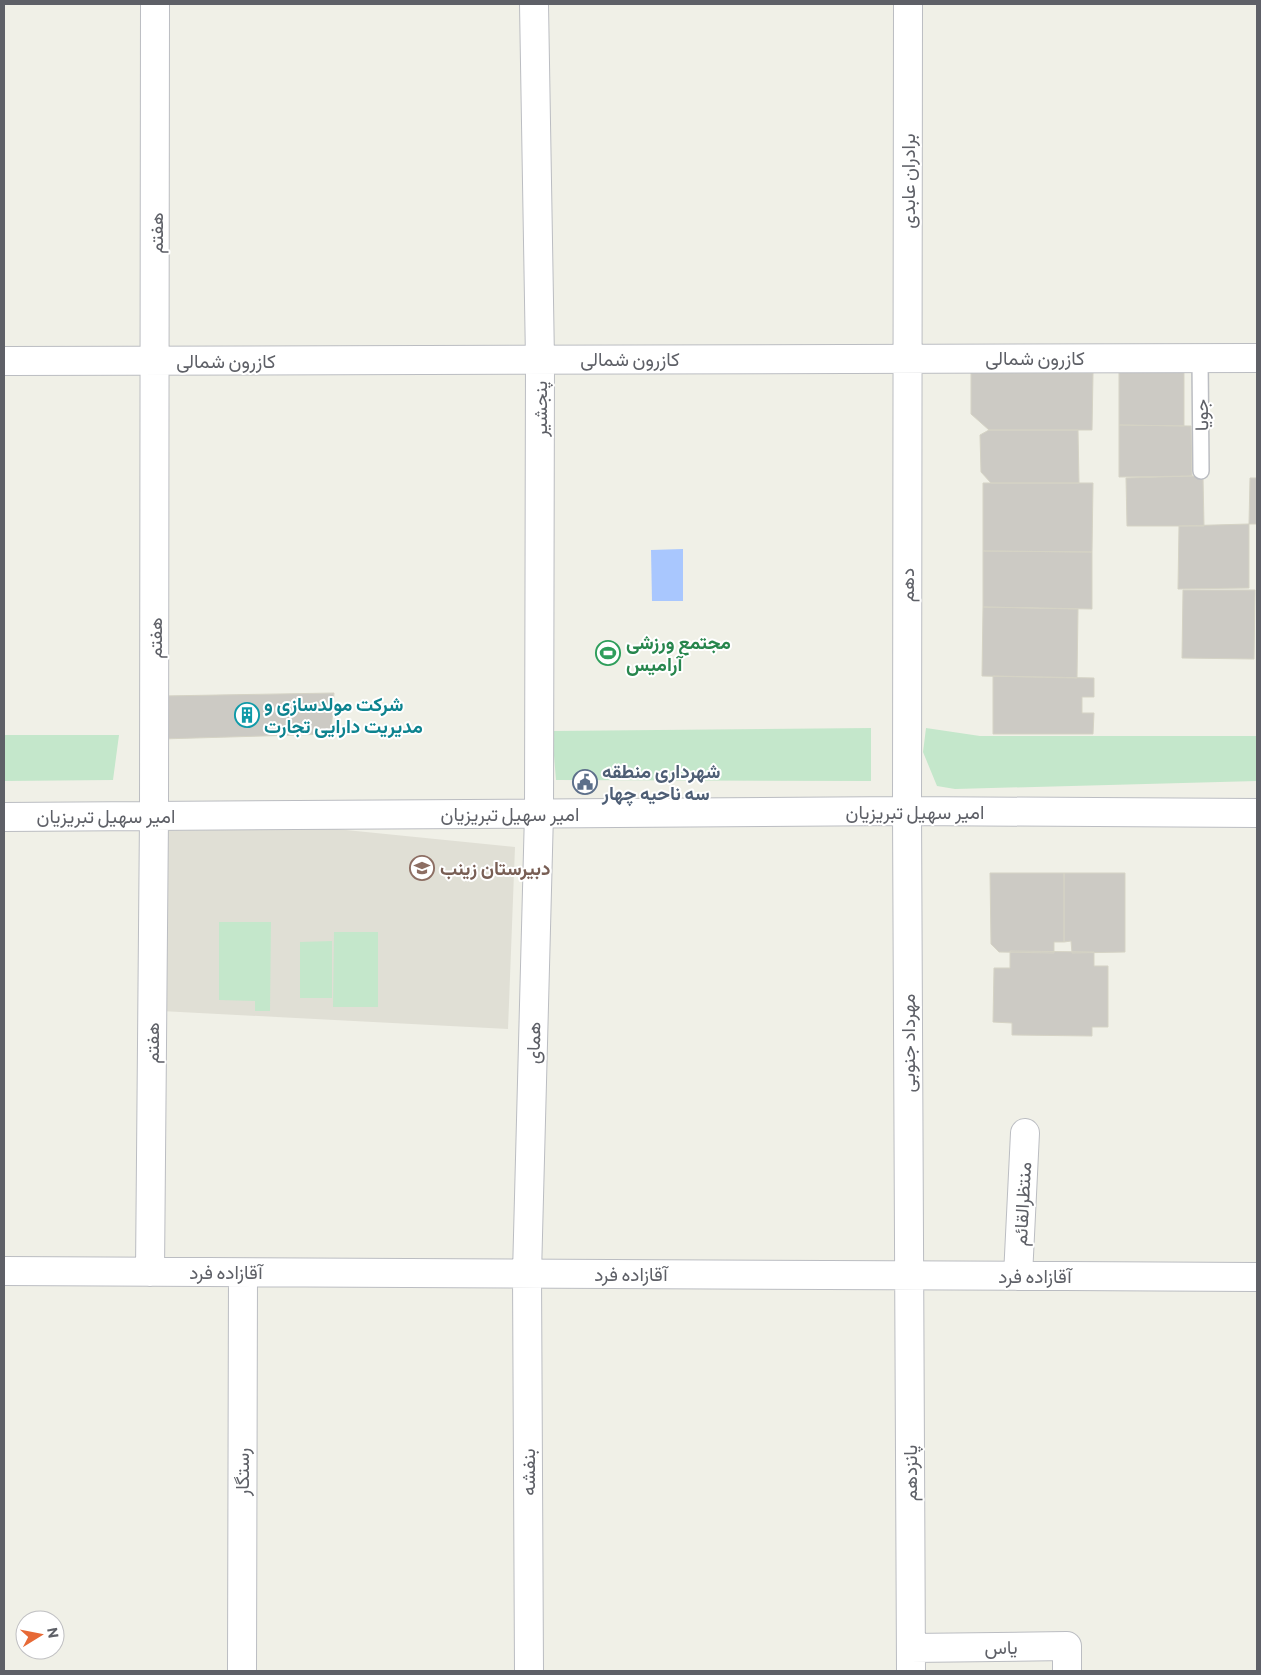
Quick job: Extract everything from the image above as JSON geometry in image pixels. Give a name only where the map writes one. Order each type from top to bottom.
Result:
[{"type":"street","name":"هفتم","points":[[150,1272],[154,816],[156,4]]},
{"type":"street","name":"پنجشیر","points":[[534,4],[540,360],[539,813]]},
{"type":"street","name":"برادران عابدی","points":[[907,359],[908,4]]},
{"type":"street","name":"کازرون شمالی","points":[[4,362],[1257,358]]},
{"type":"street","name":"دهم","points":[[907,359],[907,811]]},
{"type":"street","name":"امیر سهیل تبریزیان","points":[[4,817],[907,811],[1257,813]]},
{"type":"street","name":"مهرداد جنوبی","points":[[907,811],[909,1275]]},
{"type":"street","name":"همای","points":[[527,1274],[539,813]]},
{"type":"street","name":"منتظرالقائم","points":[[1018,1276],[1025,1133]]},
{"type":"street","name":"آقازاده فرد","points":[[4,1271],[1257,1277]]},
{"type":"street","name":"رستگار","points":[[242,1671],[243,1272]]},
{"type":"street","name":"بنفشه","points":[[527,1274],[529,1671]]},
{"type":"street","name":"پانزدهم","points":[[909,1275],[910,1660]]},
{"type":"street","name":"یاس","points":[[910,1660],[1067,1646],[1067,1671]]},
{"type":"lane","name":"جویا","points":[[1200,358],[1202,471]]},
{"type":"shaded area","points":[[326,828],[515,847],[508,1029],[161,1011],[160,831]]},
{"type":"green space","points":[[871,728],[871,781],[556,780],[552,731]]},
{"type":"green space","points":[[926,728],[980,736],[1257,736],[1257,781],[955,789],[937,786],[923,752]]},
{"type":"green space","points":[[4,735],[119,735],[113,780],[4,781]]},
{"type":"green space","points":[[219,922],[271,922],[270,1011],[255,1011],[255,1001],[219,1000]]},
{"type":"green space","points":[[334,932],[378,932],[378,1007],[333,1007]]},
{"type":"green space","points":[[332,941],[332,998],[300,998],[300,942]]},
{"type":"water","points":[[683,549],[683,601],[652,601],[651,550]]},
{"type":"building","points":[[1119,372],[1184,372],[1184,426],[1119,425]]},
{"type":"building","points":[[971,373],[1093,373],[1092,430],[989,430],[971,414]]},
{"type":"building","points":[[1119,425],[1191,426],[1192,476],[1119,477]]},
{"type":"building","points":[[989,430],[1078,430],[1079,483],[991,483],[981,472],[980,435]]},
{"type":"building","points":[[1203,477],[1204,526],[1127,526],[1126,478]]},
{"type":"building","points":[[1250,478],[1257,478],[1257,524],[1249,524]]},
{"type":"building","points":[[983,483],[1093,483],[1092,552],[983,551]]},
{"type":"building","points":[[1249,524],[1249,588],[1178,589],[1179,526]]},
{"type":"building","points":[[983,551],[1092,552],[1092,609],[983,607]]},
{"type":"building","points":[[1183,590],[1255,590],[1254,659],[1182,658]]},
{"type":"building","points":[[983,607],[1078,609],[1077,678],[982,676]]},
{"type":"building","points":[[993,676],[1094,678],[1094,697],[1082,697],[1082,713],[1094,713],[1093,734],[993,734]]},
{"type":"building","name":"شرکت مولدسازی و مدیریت دارایی تجارت","points":[[334,693],[331,734],[161,739],[162,696]]},
{"type":"building","points":[[990,873],[1064,873],[1064,942],[1054,942],[1054,953],[999,952],[991,944]]},
{"type":"building","points":[[1064,873],[1125,873],[1125,952],[1072,953],[1071,941],[1064,942]]},
{"type":"building","points":[[1010,951],[1094,952],[1094,966],[1108,966],[1108,1027],[1092,1027],[1092,1036],[1012,1035],[1012,1023],[993,1022],[994,968],[1010,968]]},
{"type":"place","name":"مجتمع ورزشی آرامیس","points":[[608,653]]},
{"type":"place","name":"شرکت مولدسازی و مدیریت دارایی تجارت","points":[[247,715]]},
{"type":"place","name":"شهرداری منطقه سه ناحیه چهار","points":[[585,782]]},
{"type":"place","name":"دبیرستان زینب","points":[[422,868]]}]
